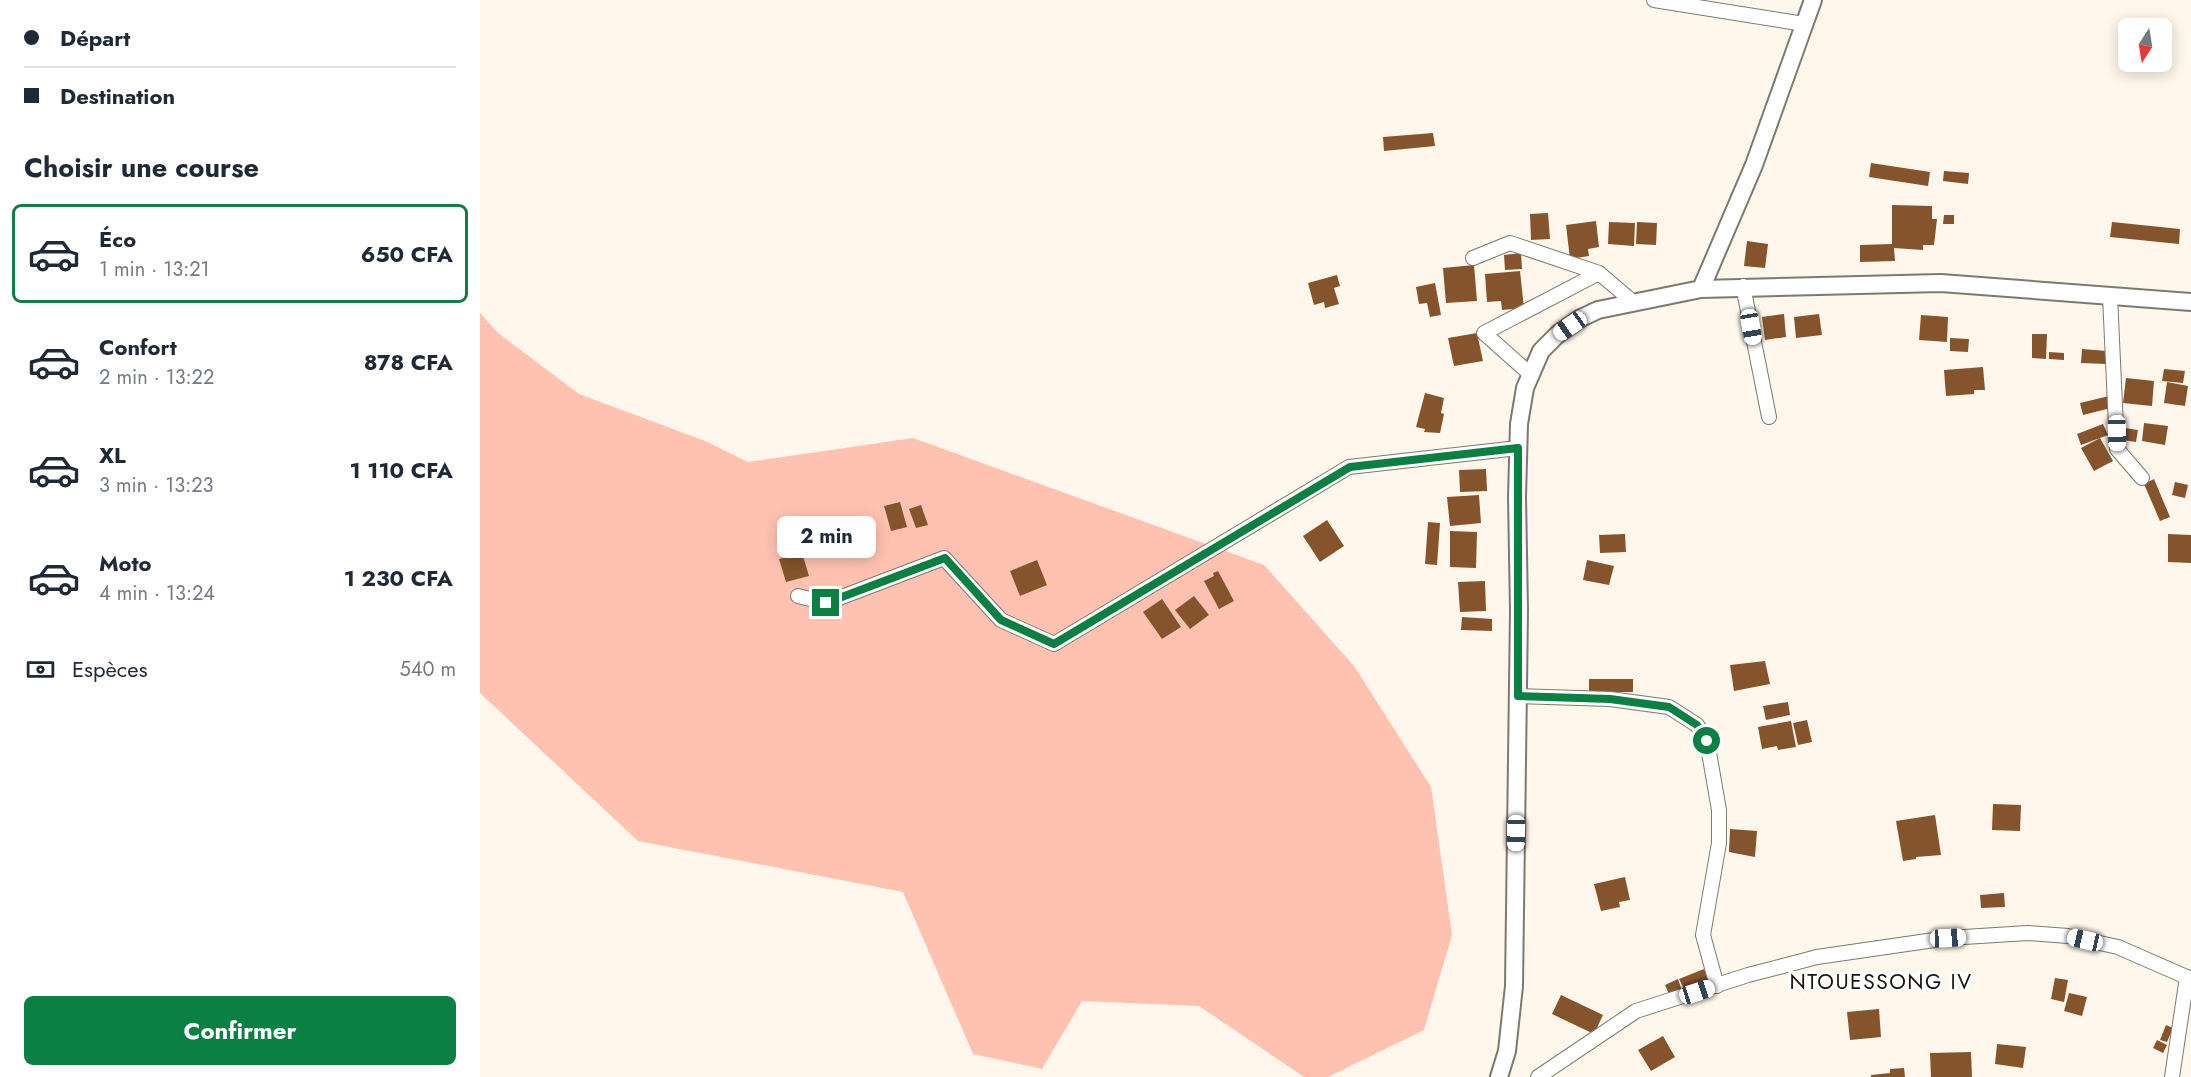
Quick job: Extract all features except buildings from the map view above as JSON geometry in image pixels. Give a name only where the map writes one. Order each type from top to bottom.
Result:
[{"type":"street","points":[[1654,0],[1804,24]]},
{"type":"street","points":[[1701,289],[1754,165],[1813,0]]},
{"type":"street","points":[[1473,258],[1510,243],[1599,273],[1633,302]]},
{"type":"street","points":[[1529,373],[1484,333],[1599,273]]},
{"type":"street","points":[[1499,1077],[1507,1051],[1514,986],[1519,424],[1529,373],[1541,351],[1558,334],[1581,318],[1598,310],[1701,289],[1743,286],[1941,284],[2191,302]]},
{"type":"street","points":[[1743,286],[1769,417]]},
{"type":"street","points":[[2110,296],[2117,449],[2142,478]]},
{"type":"street","points":[[798,596],[826,603],[945,558],[1001,620],[1054,644],[1350,467],[1518,448]]},
{"type":"street","points":[[1518,696],[1610,699],[1669,707],[1697,725],[1707,741],[1719,810],[1719,843],[1703,934],[1717,986]]},
{"type":"street","points":[[1538,1077],[1636,1011],[1717,986],[1817,957],[1948,938],[2028,933],[2068,936],[2118,948],[2189,978],[2172,1077]]},
{"type":"shaded area","points":[[480,313],[498,333],[579,394],[705,441],[748,462],[913,438],[1264,565],[1354,666],[1431,787],[1452,935],[1424,1030],[1328,1077],[1304,1077],[1199,1006],[1082,1001],[1042,1069],[973,1054],[903,892],[638,841],[480,693]]},
{"type":"district","name":"NTOUESSONG IV","points":[[1881,982]]},
{"type":"route","points":[[826,603],[945,558],[1001,620],[1054,644],[1350,467],[1518,448],[1518,696],[1610,699],[1669,707],[1697,725],[1707,741]]}]
